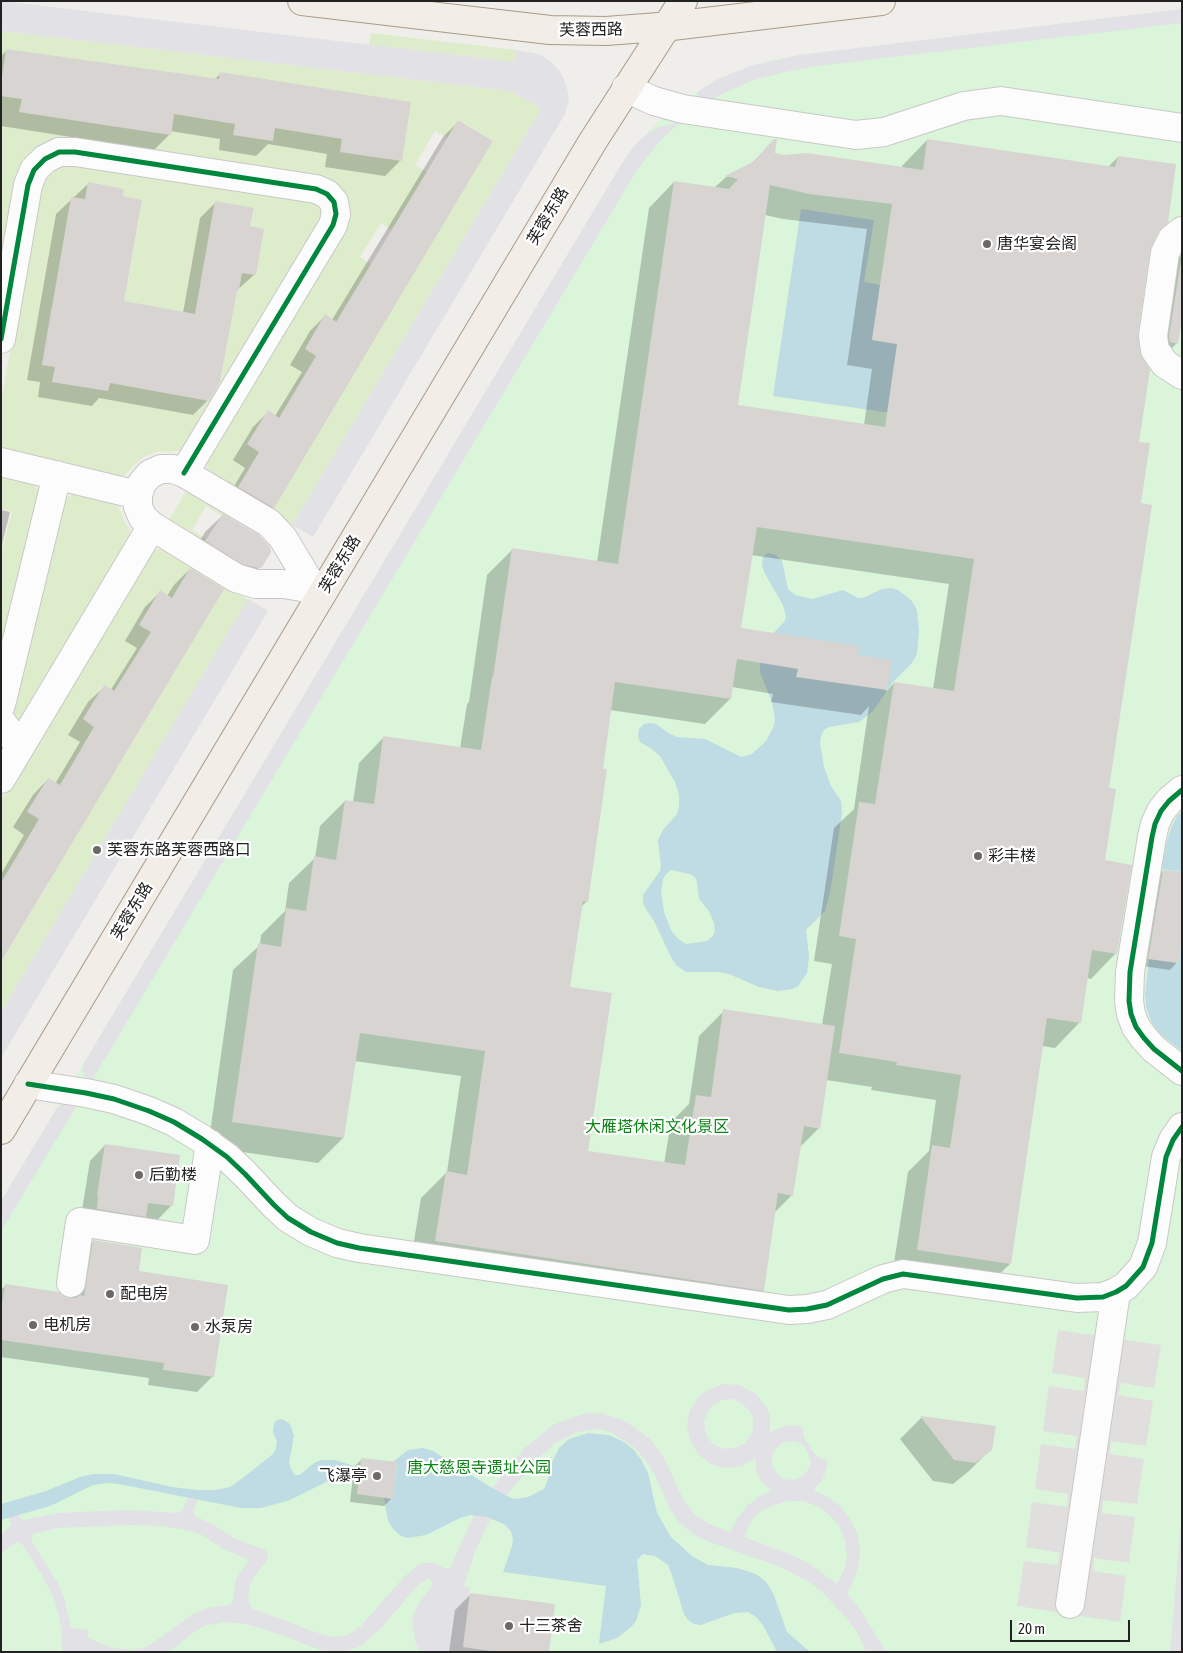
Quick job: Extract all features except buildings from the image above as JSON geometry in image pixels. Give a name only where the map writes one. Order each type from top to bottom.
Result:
[{"type":"main road","name":"芙蓉西路","points":[[302,1],[550,30],[606,31],[666,27],[881,1]]},
{"type":"main road","name":"芙蓉东路","points":[[1,1130],[626,88],[683,1]]},
{"type":"street","points":[[626,88],[654,102],[683,110],[856,135],[884,132],[964,106],[1001,101],[1182,128]]},
{"type":"street","points":[[1,339],[28,185],[34,170],[45,159],[59,152],[75,152],[316,189],[327,194],[334,202],[336,214],[333,225],[184,473]]},
{"type":"street","points":[[1182,231],[1172,239],[1165,252],[1153,336],[1155,350],[1165,364],[1182,375]]},
{"type":"street","points":[[1,462],[138,495]]},
{"type":"street","points":[[173,468],[268,523],[283,538],[307,578],[322,593],[283,584],[256,584],[236,578],[152,526],[144,518],[138,507],[138,495],[142,483],[150,474],[161,469],[173,468]]},
{"type":"street","points":[[1,705],[57,475]]},
{"type":"street","points":[[1,779],[152,526]]},
{"type":"street","points":[[1,721],[20,747]]},
{"type":"street","points":[[1182,790],[1169,801],[1155,824],[1130,972],[1130,1001],[1131,1014],[1136,1027],[1144,1038],[1154,1050],[1182,1071]]},
{"type":"street","points":[[28,1084],[114,1099],[174,1122],[210,1144],[246,1174],[288,1218],[310,1232],[337,1243],[359,1248],[788,1310],[827,1305],[883,1279],[903,1274],[1077,1298],[1103,1297],[1116,1292],[1126,1286],[1143,1267],[1152,1243],[1166,1157],[1173,1140],[1182,1127]]},
{"type":"street","points":[[71,1283],[80,1222],[195,1240],[210,1144]]},
{"type":"street","points":[[1070,1604],[1116,1292]]},
{"type":"green space","name":"大雁塔休闲文化景区","points":[[1182,9],[1182,1652],[1,1652],[1,1201],[634,146],[667,113],[684,100],[718,79],[767,61],[799,55]]},
{"type":"green space","points":[[1,31],[511,91],[541,109],[292,525],[210,474],[207,468],[207,461],[347,206],[59,141],[1,273],[1,96],[22,99],[20,112],[171,135],[174,114],[191,117],[1,83]],"holes":[[[327,89],[410,102],[403,148],[379,158],[340,152],[342,138],[320,135]],[[459,120],[493,141],[448,216],[427,172],[415,165],[435,131],[448,138]],[[236,122],[273,141],[234,135]],[[381,223],[392,230],[372,265],[360,257]],[[325,315],[337,322],[316,356],[305,349]],[[268,410],[279,418],[259,452],[248,444]]]},
{"type":"green space","points":[[371,33],[516,50],[514,62],[369,45]]},
{"type":"green space","points":[[65,163],[317,201],[323,205],[324,216],[185,448],[181,451],[157,452],[145,456],[124,476],[118,478],[1,450],[1,401],[40,185],[46,173]],"holes":[[[88,183],[124,189],[123,196],[142,200],[128,281],[72,271]],[[215,202],[254,209],[250,226],[264,229],[256,275],[242,273],[239,290],[200,283]],[[51,308],[123,310],[108,391],[53,382],[55,367],[42,364]],[[179,311],[217,318],[214,335],[228,338],[220,384],[206,382],[164,392]]]},
{"type":"green space","points":[[1,473],[31,482],[39,490],[40,497],[1,654],[1,553],[12,512],[1,509]]},
{"type":"green space","points":[[189,486],[234,513],[230,521],[206,506],[192,530],[216,545],[211,553],[166,525]]},
{"type":"green space","points":[[74,493],[115,502],[130,531],[131,538],[23,719],[18,721],[11,714],[65,499]]},
{"type":"green space","points":[[154,550],[168,550],[248,599],[1,1012],[1,954],[5,956],[50,881],[15,859],[4,878],[1,876],[1,800],[149,554]],"holes":[[[183,579],[217,600],[172,675],[151,632],[139,625],[160,591],[172,598]],[[126,674],[161,695],[116,770],[81,749],[94,727],[83,719],[103,685],[115,692]],[[71,767],[105,787],[60,863],[26,842],[39,819],[27,811],[48,778],[60,785]]]},
{"type":"shaded area","points":[[1,1],[514,62],[516,50],[538,54],[549,60],[563,77],[569,100],[565,114],[313,537],[292,525],[541,109],[511,91],[1,31]]},
{"type":"shaded area","points":[[1182,9],[1182,23],[817,66],[754,80],[707,103],[697,97],[697,93],[718,79],[751,66],[799,55]]},
{"type":"shaded area","points":[[680,122],[661,140],[637,170],[92,1080],[88,1079],[82,1069],[84,1063],[621,165],[634,146],[646,135],[656,128]]},
{"type":"shaded area","points":[[248,599],[268,611],[1,1058],[1,1012]]},
{"type":"shaded area","points":[[68,1103],[77,1105],[1,1231],[1,1201],[57,1108]]},
{"type":"shaded area","points":[[1058,1330],[1161,1345],[1154,1388],[1121,1383],[1118,1395],[1153,1401],[1146,1446],[1111,1441],[1110,1454],[1144,1459],[1137,1504],[1103,1500],[1102,1513],[1135,1517],[1129,1563],[1094,1558],[1093,1571],[1126,1576],[1120,1622],[1017,1606],[1024,1561],[1057,1565],[1060,1553],[1026,1547],[1032,1502],[1067,1507],[1068,1494],[1035,1489],[1041,1444],[1075,1449],[1077,1436],[1043,1431],[1049,1386],[1084,1391],[1085,1378],[1052,1373]]},
{"type":"shaded area","points":[[723,1384],[740,1385],[756,1394],[767,1408],[770,1416],[770,1433],[778,1428],[790,1425],[802,1426],[804,1438],[810,1448],[817,1456],[828,1461],[824,1477],[814,1490],[828,1497],[841,1507],[857,1533],[860,1549],[859,1564],[847,1594],[861,1611],[886,1652],[866,1652],[857,1632],[843,1614],[821,1591],[806,1580],[778,1566],[707,1541],[692,1533],[680,1523],[670,1509],[655,1475],[645,1459],[635,1448],[612,1433],[600,1429],[577,1432],[555,1443],[535,1461],[506,1496],[492,1488],[525,1448],[553,1425],[582,1414],[602,1413],[625,1421],[650,1439],[664,1458],[684,1501],[694,1514],[709,1524],[730,1532],[746,1507],[757,1498],[771,1491],[760,1479],[756,1468],[756,1458],[742,1466],[726,1468],[711,1464],[698,1454],[690,1440],[687,1425],[690,1410],[699,1396]],"holes":[[[732,1399],[748,1409],[753,1417],[753,1428],[750,1437],[744,1444],[726,1449],[716,1446],[709,1440],[704,1422],[707,1412],[713,1405],[722,1400]],[[786,1442],[801,1443],[806,1448],[811,1462],[808,1470],[797,1479],[788,1480],[781,1477],[772,1465],[774,1451],[779,1445]],[[788,1501],[803,1501],[817,1506],[830,1515],[839,1526],[845,1541],[847,1556],[844,1570],[837,1584],[810,1564],[792,1555],[744,1537],[750,1523],[760,1512],[773,1505]]]},
{"type":"shaded area","points":[[188,1498],[198,1499],[193,1512],[195,1516],[214,1525],[235,1539],[265,1550],[268,1555],[267,1561],[255,1575],[250,1585],[248,1596],[251,1608],[332,1637],[346,1636],[361,1626],[403,1578],[422,1563],[434,1563],[446,1569],[450,1568],[474,1515],[491,1518],[475,1551],[464,1586],[470,1587],[463,1647],[498,1652],[420,1652],[416,1644],[412,1624],[414,1613],[433,1582],[429,1578],[418,1585],[379,1630],[361,1646],[345,1652],[326,1652],[267,1630],[245,1624],[224,1622],[204,1626],[169,1652],[62,1652],[58,1612],[54,1598],[40,1572],[23,1545],[18,1542],[1,1554],[1,1535],[11,1525],[9,1517],[19,1515],[24,1520],[58,1513],[126,1510],[179,1513],[183,1510]],"holes":[[[129,1525],[161,1526],[192,1531],[204,1536],[223,1549],[249,1560],[236,1579],[233,1601],[230,1605],[208,1608],[193,1614],[146,1647],[133,1650],[105,1645],[88,1638],[88,1630],[71,1628],[64,1597],[31,1540],[33,1534],[57,1528]]]},
{"type":"shaded area","points":[[1182,1513],[1182,1652],[1170,1652],[1172,1629]]},
{"type":"water","points":[[801,209],[874,220],[864,282],[880,285],[872,340],[897,344],[912,416],[773,396]]},
{"type":"water","points":[[768,553],[776,555],[782,561],[788,589],[795,595],[812,599],[843,590],[858,598],[863,598],[882,589],[891,588],[898,590],[912,601],[917,610],[919,630],[917,654],[912,663],[893,682],[873,711],[859,722],[829,727],[824,730],[821,736],[820,743],[824,767],[831,786],[841,801],[842,813],[830,893],[825,911],[806,930],[809,957],[807,973],[798,986],[778,991],[759,987],[729,974],[686,972],[676,965],[671,957],[643,902],[643,895],[660,871],[658,840],[663,830],[677,814],[679,795],[675,782],[660,756],[640,742],[638,736],[639,729],[644,724],[656,724],[677,737],[705,739],[741,757],[752,754],[766,741],[774,726],[775,719],[772,702],[760,672],[760,658],[769,638],[785,621],[786,616],[783,605],[764,572],[763,557]],"holes":[[[671,870],[695,877],[699,899],[709,911],[714,923],[715,932],[707,941],[686,944],[677,938],[671,930],[664,912],[661,891],[663,879]]]},
{"type":"water","points":[[1182,811],[1182,872],[1162,869],[1171,828]]},
{"type":"water","points":[[1182,939],[1182,1051],[1160,1034],[1152,1023],[1146,1007],[1145,994],[1149,959],[1178,963]]},
{"type":"water","points":[[282,1419],[290,1424],[294,1436],[289,1463],[295,1475],[300,1475],[314,1463],[321,1460],[335,1460],[360,1468],[358,1483],[345,1479],[332,1479],[290,1500],[261,1508],[241,1508],[106,1483],[93,1485],[50,1506],[1,1520],[1,1504],[94,1474],[114,1474],[172,1487],[197,1490],[215,1490],[230,1487],[273,1454],[277,1441],[273,1432],[274,1424],[277,1420]]},
{"type":"water","points":[[588,1433],[609,1435],[633,1449],[648,1473],[657,1513],[671,1537],[692,1556],[708,1565],[737,1568],[756,1574],[766,1582],[773,1593],[787,1632],[810,1652],[777,1652],[763,1625],[748,1612],[734,1613],[701,1625],[694,1624],[684,1614],[668,1565],[655,1556],[643,1554],[637,1560],[641,1605],[636,1621],[617,1638],[599,1644],[606,1586],[503,1572],[513,1539],[511,1531],[504,1524],[487,1517],[470,1515],[426,1535],[408,1538],[401,1536],[393,1529],[388,1520],[384,1498],[393,1499],[397,1463],[393,1462],[408,1450],[423,1448],[433,1451],[492,1488],[511,1498],[517,1499],[528,1497],[544,1489],[553,1460],[559,1448],[569,1439]]},
{"type":"cycle path","points":[[1,339],[28,185],[34,170],[45,159],[59,152],[75,152],[316,189],[327,194],[334,202],[336,214],[333,225],[184,473]]},
{"type":"cycle path","points":[[1182,790],[1161,811],[1155,824],[1130,972],[1129,1001],[1136,1027],[1144,1038],[1154,1049],[1182,1071]]},
{"type":"cycle path","points":[[28,1084],[114,1099],[174,1122],[227,1157],[288,1218],[311,1232],[337,1243],[359,1248],[789,1310],[827,1305],[883,1279],[903,1274],[1077,1298],[1103,1297],[1116,1292],[1126,1286],[1143,1267],[1152,1243],[1166,1157],[1173,1140],[1182,1127]]},
{"type":"place","name":"唐华宴会阁","points":[[987,244]]},
{"type":"place","name":"芙蓉东路芙蓉西路口","points":[[97,850]]},
{"type":"place","name":"彩丰楼","points":[[978,856]]},
{"type":"place","name":"后勤楼","points":[[139,1175]]},
{"type":"place","name":"配电房","points":[[110,1294]]},
{"type":"place","name":"电机房","points":[[33,1325]]},
{"type":"place","name":"水泵房","points":[[195,1327]]},
{"type":"place","name":"飞瀑亭","points":[[377,1476]]},
{"type":"place","name":"十三茶舍","points":[[509,1626]]},
{"type":"park label","name":"唐大慈恩寺遗址公园","points":[[479,1468]]}]
